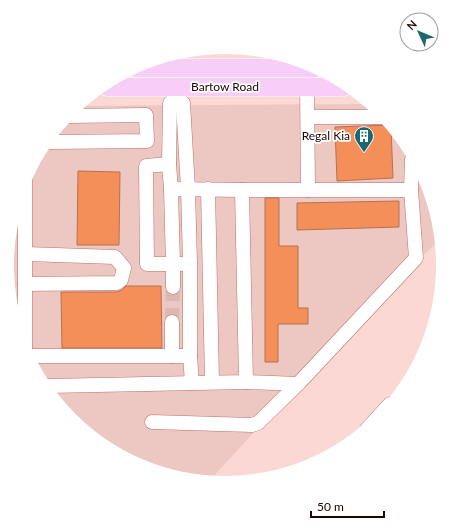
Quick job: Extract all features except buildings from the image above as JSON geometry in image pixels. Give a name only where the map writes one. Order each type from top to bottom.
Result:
[{"type":"main road","name":"Bartow Road","points":[[150,68],[301,68]]},
{"type":"main road","name":"Bartow Road","points":[[112,87],[176,92],[338,87]]},
{"type":"street","points":[[175,68],[176,92],[183,103],[188,189],[190,356],[192,383]]},
{"type":"street","points":[[307,87],[308,190]]},
{"type":"street","points":[[173,287],[169,164],[170,103],[176,92]]},
{"type":"street","points":[[54,142],[147,141],[146,115],[76,116]]},
{"type":"street","points":[[308,117],[376,117]]},
{"type":"street","points":[[169,164],[146,166],[147,264],[190,263]]},
{"type":"street","points":[[152,422],[252,425],[258,423],[298,384],[416,258],[411,190],[412,166]]},
{"type":"street","points":[[171,189],[411,190]]},
{"type":"street","points":[[208,189],[212,382]]},
{"type":"street","points":[[242,190],[246,382]]},
{"type":"street","points":[[25,334],[26,195]]},
{"type":"street","points":[[26,254],[115,257],[124,268],[121,280],[117,283],[26,284]]},
{"type":"street","points":[[172,322],[172,356]]},
{"type":"street","points":[[35,356],[190,356]]},
{"type":"street","points":[[52,386],[212,382],[298,384]]},
{"type":"shaded area","points":[[362,104],[385,126],[401,148],[415,172],[426,198],[433,224],[436,244],[387,288],[213,477],[171,470],[145,461],[120,449],[86,425],[66,405],[42,371],[25,333],[18,307],[14,279],[14,252],[21,211],[30,185],[42,160],[66,126],[86,106]]},
{"type":"tunnel","points":[[172,322],[173,287]]},
{"type":"place","name":"Regal Kia","points":[[364,153]]}]
